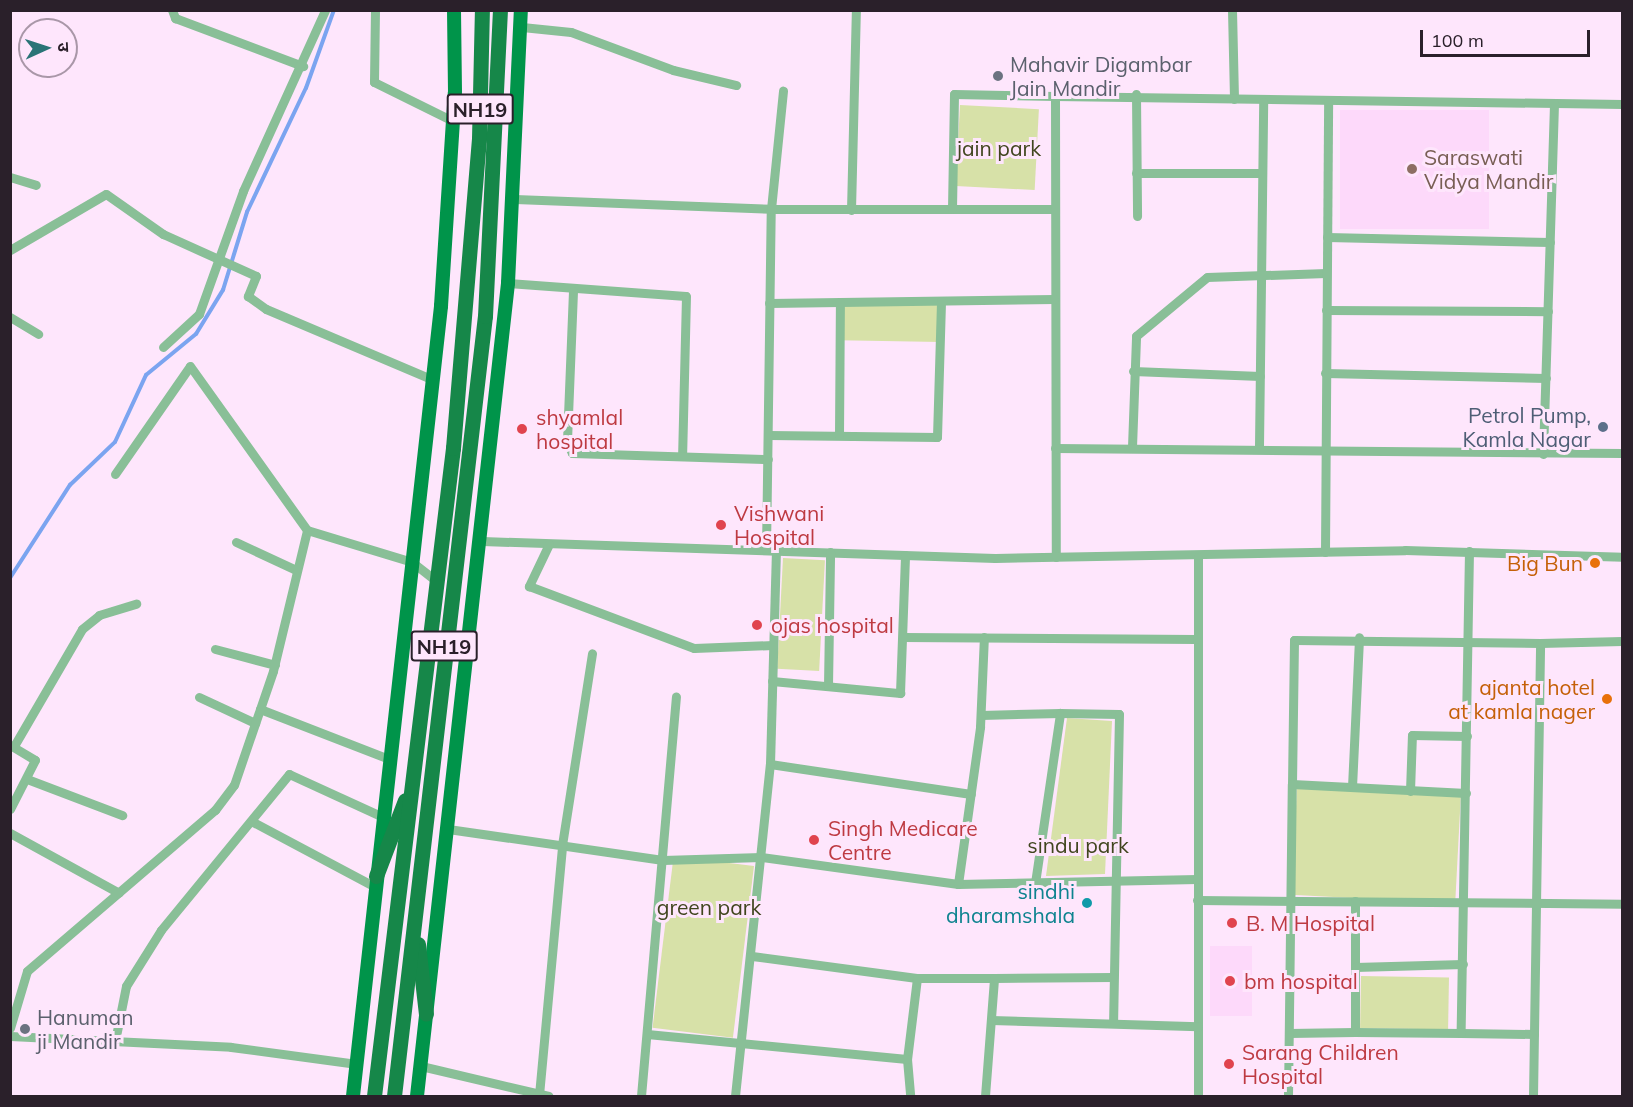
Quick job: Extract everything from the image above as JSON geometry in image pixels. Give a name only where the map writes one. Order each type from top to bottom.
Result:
[{"type":"highway","name":"NH19","points":[[374,1096],[413,778],[474,207],[482,10]]},
{"type":"highway","name":"NH19","points":[[394,1096],[494,196],[500,10]]},
{"type":"highway","points":[[376,881],[413,778]]},
{"type":"highway","points":[[416,902],[426,1014]]},
{"type":"main road","points":[[353,1096],[433,380],[453,121],[454,10]]},
{"type":"main road","points":[[417,1096],[482,541],[508,283],[515,199],[522,10]]},
{"type":"street","points":[[172,10],[175,18],[303,66]]},
{"type":"street","points":[[163,347],[199,314],[223,262],[243,191],[303,66],[325,10]]},
{"type":"street","points":[[375,10],[374,82],[453,121]]},
{"type":"street","points":[[851,210],[856,10]]},
{"type":"street","points":[[1232,10],[1234,99]]},
{"type":"street","points":[[522,27],[572,32],[673,70],[736,85]]},
{"type":"street","points":[[735,1096],[752,957],[770,764],[773,645],[768,459],[769,303],[771,210],[783,91]]},
{"type":"street","points":[[952,209],[954,94],[1055,96],[1136,94],[1263,102],[1623,104]]},
{"type":"street","points":[[1136,94],[1137,216]]},
{"type":"street","points":[[1055,96],[1056,557]]},
{"type":"street","points":[[1259,446],[1263,102]]},
{"type":"street","points":[[1325,552],[1328,102]]},
{"type":"street","points":[[1544,454],[1554,103]]},
{"type":"street","points":[[1136,173],[1262,173]]},
{"type":"street","points":[[10,177],[36,185]]},
{"type":"street","points":[[10,250],[104,194],[163,234],[257,278],[248,296],[266,309],[433,380]]},
{"type":"street","points":[[515,199],[771,210],[1054,209]]},
{"type":"street","points":[[1326,237],[1550,242]]},
{"type":"street","points":[[1132,447],[1136,336],[1204,278],[1326,273]]},
{"type":"street","points":[[508,283],[573,291],[686,296],[682,455]]},
{"type":"street","points":[[573,291],[568,449],[768,459]]},
{"type":"street","points":[[769,303],[1054,299]]},
{"type":"street","points":[[769,435],[937,437],[941,301]]},
{"type":"street","points":[[839,435],[840,302]]},
{"type":"street","points":[[1326,310],[1548,311]]},
{"type":"street","points":[[10,317],[38,334]]},
{"type":"street","points":[[115,474],[190,366],[307,530],[412,562],[435,580]]},
{"type":"street","points":[[1133,371],[1260,376]]},
{"type":"street","points":[[1325,373],[1546,378]]},
{"type":"street","points":[[1055,448],[1259,446],[1544,454],[1623,453]]},
{"type":"street","points":[[10,1028],[24,975],[222,802],[234,785],[275,665],[307,530]]},
{"type":"street","points":[[482,541],[905,555],[1198,557],[1325,552],[1470,551],[1623,557]]},
{"type":"street","points":[[236,542],[296,570]]},
{"type":"street","points":[[549,544],[529,586],[701,649],[773,645]]},
{"type":"street","points":[[1461,1033],[1470,551]]},
{"type":"street","points":[[828,686],[830,552]]},
{"type":"street","points":[[772,681],[900,693],[905,555]]},
{"type":"street","points":[[1198,557],[1196,639],[1198,1096]]},
{"type":"street","points":[[10,809],[35,760],[12,745],[82,629],[99,615],[136,604]]},
{"type":"street","points":[[903,637],[1196,639]]},
{"type":"street","points":[[958,884],[981,715],[984,637]]},
{"type":"street","points":[[1352,787],[1359,638]]},
{"type":"street","points":[[1288,1096],[1294,640],[1359,638],[1540,643],[1623,641]]},
{"type":"street","points":[[1533,1096],[1540,643]]},
{"type":"street","points":[[215,649],[275,665]]},
{"type":"street","points":[[539,1095],[562,845],[592,653]]},
{"type":"street","points":[[199,697],[255,723]]},
{"type":"street","points":[[642,1096],[676,697]]},
{"type":"street","points":[[260,709],[389,759]]},
{"type":"street","points":[[981,715],[1060,713],[1120,717],[1112,881],[1113,1023]]},
{"type":"street","points":[[1035,883],[1060,713]]},
{"type":"street","points":[[1410,790],[1412,735],[1467,736]]},
{"type":"street","points":[[770,764],[971,794]]},
{"type":"street","points":[[115,1041],[126,986],[154,940],[291,773],[383,817]]},
{"type":"street","points":[[27,779],[122,815]]},
{"type":"street","points":[[1292,784],[1466,794]]},
{"type":"street","points":[[253,822],[376,881]]},
{"type":"street","points":[[448,829],[663,860],[761,857],[958,884],[1197,879]]},
{"type":"street","points":[[10,833],[119,893]]},
{"type":"street","points":[[1197,900],[1623,904]]},
{"type":"street","points":[[1355,901],[1355,1032]]},
{"type":"street","points":[[752,957],[917,978],[1113,977]]},
{"type":"street","points":[[1355,967],[1463,964]]},
{"type":"street","points":[[910,1096],[907,1059],[917,978]]},
{"type":"street","points":[[985,1096],[994,978]]},
{"type":"street","points":[[991,1020],[1198,1026]]},
{"type":"street","points":[[1289,1033],[1534,1034]]},
{"type":"street","points":[[647,1034],[907,1059]]},
{"type":"street","points":[[10,1036],[231,1047],[357,1064]]},
{"type":"street","points":[[421,1065],[549,1096]]},
{"type":"shaded area","name":"Saraswati Vidya Mandir","points":[[1340,110],[1489,110],[1489,229],[1340,229]]},
{"type":"shaded area","name":"bm hospital","points":[[1210,946],[1252,946],[1252,1016],[1210,1016]]},
{"type":"green space","name":"jain park","points":[[960,105],[1039,109],[1035,190],[956,186]]},
{"type":"green space","points":[[840,299],[941,301],[940,342],[839,340]]},
{"type":"green space","points":[[783,558],[825,560],[819,671],[777,669]]},
{"type":"green space","name":"sindu park","points":[[1067,718],[1112,721],[1105,874],[1046,876]]},
{"type":"green space","points":[[1297,788],[1461,797],[1455,903],[1291,895]]},
{"type":"green space","name":"green park","points":[[674,856],[754,866],[733,1038],[653,1028]]},
{"type":"green space","points":[[1361,976],[1449,978],[1448,1030],[1360,1028]]},
{"type":"waterway","points":[[10,578],[70,485],[115,442],[146,375],[196,334],[223,290],[247,212],[306,88],[334,10]]},
{"type":"place","name":"Mahavir Digambar Jain Mandir","points":[[998,76]]},
{"type":"place","name":"Saraswati Vidya Mandir","points":[[1412,169]]},
{"type":"place","name":"Petrol Pump, Kamla Nagar","points":[[1603,427]]},
{"type":"place","name":"shyamlal hospital","points":[[522,429]]},
{"type":"place","name":"Vishwani Hospital","points":[[721,525]]},
{"type":"place","name":"Big Bun","points":[[1595,563]]},
{"type":"place","name":"ojas hospital","points":[[757,625]]},
{"type":"place","name":"ajanta hotel at kamla nager","points":[[1607,699]]},
{"type":"place","name":"Singh Medicare Centre","points":[[814,840]]},
{"type":"place","name":"sindhi dharamshala","points":[[1087,903]]},
{"type":"place","name":"B. M Hospital","points":[[1232,923]]},
{"type":"place","name":"bm hospital","points":[[1230,981]]},
{"type":"place","name":"Hanuman ji Mandir","points":[[25,1029]]},
{"type":"place","name":"Sarang Children Hospital","points":[[1229,1064]]}]
